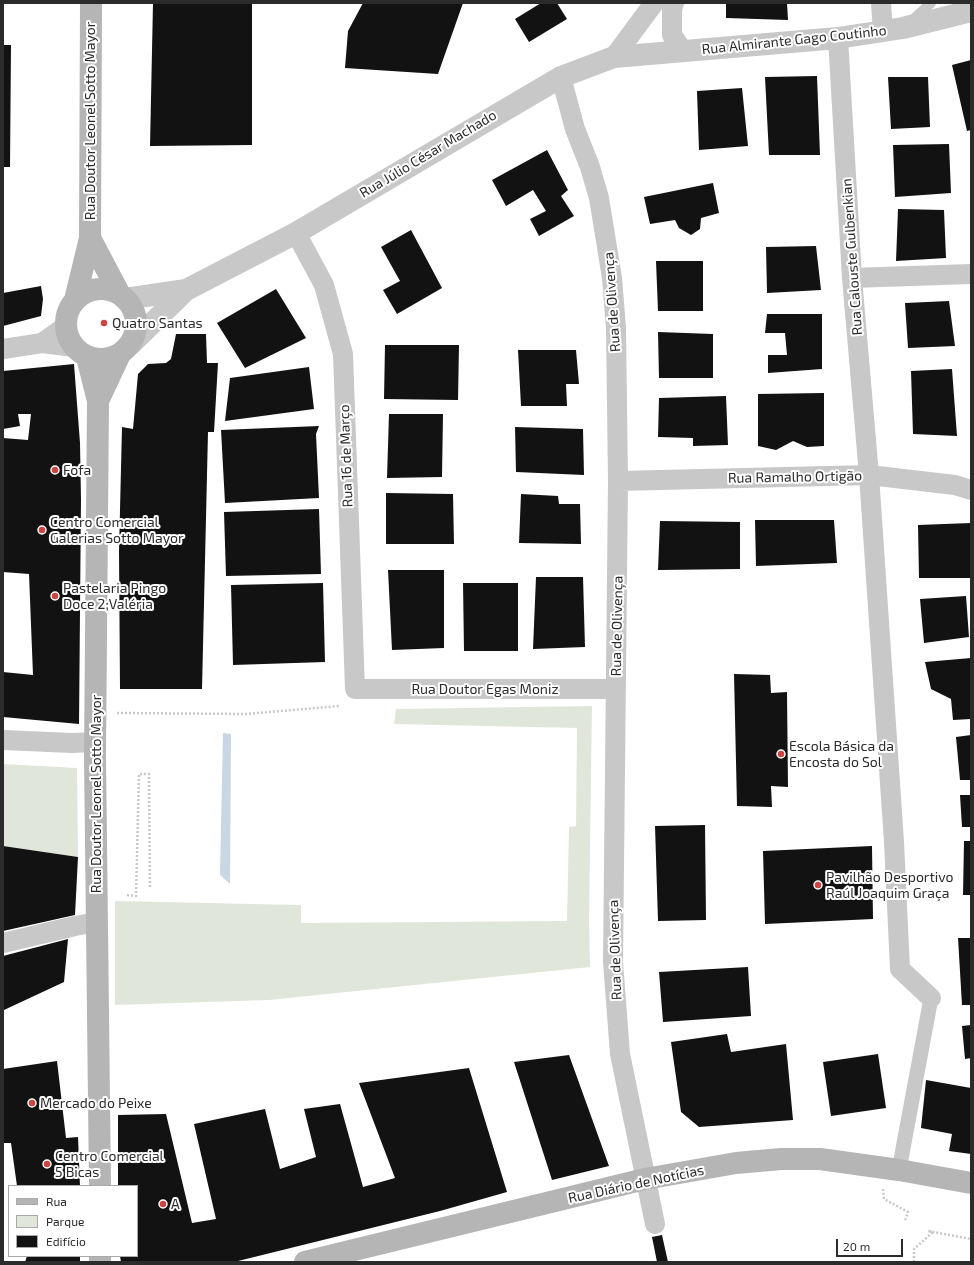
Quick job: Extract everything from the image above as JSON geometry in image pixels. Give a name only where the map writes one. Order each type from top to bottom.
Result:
[{"type":"main road","name":"Rua Doutor Leonel Sotto Mayor","points":[[75,300],[90,238],[91,3]]},
{"type":"main road","name":"Rua Doutor Leonel Sotto Mayor","points":[[90,238],[122,296]]},
{"type":"main road","points":[[96,289],[108,290],[122,296],[133,309],[137,320],[136,332],[126,349],[110,359],[98,360],[80,352],[66,333],[66,317],[75,300],[84,293],[96,289]]},
{"type":"main road","name":"Rua Doutor Leonel Sotto Mayor","points":[[98,401],[126,349]]},
{"type":"main road","name":"Rua Doutor Leonel Sotto Mayor","points":[[80,352],[98,401],[95,742],[100,1185]]},
{"type":"main road","name":"Rua Diário de Notícias","points":[[305,1262],[645,1179],[736,1163],[781,1159],[820,1159],[899,1170],[971,1183]]},
{"type":"street","points":[[614,57],[654,3]]},
{"type":"street","points":[[674,3],[672,10],[672,35],[683,51]]},
{"type":"street","points":[[881,3],[893,30]]},
{"type":"street","name":"Rua Almirante Gago Coutinho","points":[[614,57],[838,38],[893,30],[971,11]]},
{"type":"street","name":"Rua Calouste Gulbenkian","points":[[838,38],[852,278],[869,475],[894,834],[900,969],[931,998]]},
{"type":"street","name":"Rua Júlio César Machado","points":[[186,290],[296,232],[561,78],[614,57]]},
{"type":"street","name":"Rua de Olivença","points":[[561,78],[575,129],[590,167],[595,185],[612,278],[616,328],[618,481],[613,962],[620,1054],[655,1224]]},
{"type":"street","name":"Rua 16 de Março","points":[[296,232],[324,285],[343,354],[354,689]]},
{"type":"street","points":[[852,278],[971,274]]},
{"type":"street","points":[[122,296],[186,290]]},
{"type":"street","points":[[126,349],[186,290]]},
{"type":"street","points":[[42,343],[66,326]]},
{"type":"street","points":[[3,349],[42,343],[80,352]]},
{"type":"street","name":"Rua Ramalho Ortigão","points":[[618,481],[869,475],[955,484],[971,490]]},
{"type":"street","name":"Rua Doutor Egas Moniz","points":[[354,689],[616,689]]},
{"type":"street","points":[[3,740],[72,743],[95,742]]},
{"type":"street","points":[[3,943],[97,922]]},
{"type":"street","points":[[899,1170],[931,998]]},
{"type":"lane","points":[[893,30],[931,3]]},
{"type":"path","points":[[117,713],[246,714],[339,706]]},
{"type":"path","points":[[127,895],[136,896],[139,774],[149,774],[150,889]]},
{"type":"path","points":[[882,1185],[884,1199],[908,1212],[905,1222]]},
{"type":"path","points":[[914,1262],[914,1249],[933,1232],[928,1231],[971,1239]]},
{"type":"green space","points":[[592,706],[589,920],[590,967],[269,1000],[115,1005],[115,901],[301,905],[301,923],[567,921],[569,827],[576,826],[577,728],[394,724],[396,709]]},
{"type":"green space","points":[[3,764],[77,768],[78,857],[3,846]]},
{"type":"water","points":[[223,733],[231,734],[230,884],[220,875]]},
{"type":"building","points":[[153,3],[252,3],[252,145],[150,146]]},
{"type":"building","points":[[363,3],[463,3],[438,74],[345,68],[348,31]]},
{"type":"building","points":[[541,3],[557,3],[567,19],[529,42],[515,19]]},
{"type":"building","points":[[726,3],[787,3],[788,20],[726,18]]},
{"type":"building","points":[[3,45],[11,45],[10,167],[3,167]]},
{"type":"building","points":[[971,60],[971,130],[967,131],[952,65]]},
{"type":"building","points":[[817,76],[820,155],[769,155],[765,77]]},
{"type":"building","points":[[888,77],[928,77],[930,127],[891,129]]},
{"type":"building","points":[[742,88],[748,146],[699,150],[697,91]]},
{"type":"building","points":[[949,144],[951,193],[895,197],[893,145]]},
{"type":"building","points":[[547,150],[568,190],[561,196],[574,216],[539,236],[530,219],[546,211],[533,190],[506,206],[492,180]]},
{"type":"building","points":[[713,183],[719,213],[701,218],[700,229],[691,235],[679,228],[675,220],[650,224],[644,197]]},
{"type":"building","points":[[898,209],[944,210],[946,258],[896,261]]},
{"type":"building","points":[[411,230],[442,288],[397,314],[383,290],[400,281],[381,247]]},
{"type":"building","points":[[816,246],[821,290],[767,293],[766,247]]},
{"type":"building","points":[[656,261],[703,261],[703,311],[658,311]]},
{"type":"building","points":[[41,286],[43,299],[41,316],[3,326],[3,293]]},
{"type":"building","points":[[276,289],[306,338],[245,368],[217,323]]},
{"type":"building","points":[[949,301],[955,346],[908,348],[905,303]]},
{"type":"building","points":[[767,314],[822,314],[822,369],[768,373],[768,355],[787,355],[785,333],[765,333]]},
{"type":"building","points":[[658,332],[713,334],[713,378],[659,378]]},
{"type":"building","points":[[176,334],[206,334],[207,363],[218,363],[214,432],[208,432],[202,689],[120,689],[119,551],[122,427],[133,429],[138,374],[148,364],[166,363],[171,359]]},
{"type":"building","points":[[385,345],[459,345],[458,400],[384,399]]},
{"type":"building","points":[[518,350],[576,350],[579,384],[566,384],[567,406],[521,406]]},
{"type":"building","points":[[74,364],[80,443],[81,499],[79,724],[3,717],[3,672],[33,675],[29,574],[3,572],[3,438],[28,440],[31,414],[18,414],[20,426],[3,429],[3,371]]},
{"type":"building","points":[[309,367],[314,409],[225,421],[230,378]]},
{"type":"building","points":[[952,369],[957,436],[913,434],[911,371]]},
{"type":"building","points":[[824,393],[824,446],[807,447],[793,441],[776,450],[758,446],[758,394]]},
{"type":"building","points":[[726,396],[728,445],[693,446],[693,438],[658,437],[659,398]]},
{"type":"building","points":[[389,414],[443,414],[442,477],[387,478]]},
{"type":"building","points":[[319,426],[316,434],[319,498],[225,503],[221,430]]},
{"type":"building","points":[[515,427],[583,429],[584,475],[516,472]]},
{"type":"building","points":[[386,493],[453,494],[454,544],[386,544]]},
{"type":"building","points":[[521,494],[558,496],[559,504],[580,504],[581,544],[519,543]]},
{"type":"building","points":[[319,509],[321,574],[226,576],[224,512]]},
{"type":"building","points":[[755,520],[834,520],[837,563],[756,566]]},
{"type":"building","points":[[660,521],[740,522],[740,569],[658,570]]},
{"type":"building","points":[[971,523],[971,578],[919,578],[918,525]]},
{"type":"building","points":[[388,570],[444,570],[444,648],[392,650]]},
{"type":"building","points":[[536,577],[583,577],[585,647],[533,649]]},
{"type":"building","points":[[323,583],[325,662],[233,665],[231,585]]},
{"type":"building","points":[[463,583],[518,583],[518,651],[464,651]]},
{"type":"building","points":[[966,596],[969,637],[924,643],[920,599]]},
{"type":"building","points":[[971,658],[971,719],[953,720],[951,699],[931,689],[925,662]]},
{"type":"building","points":[[734,674],[770,675],[771,693],[787,692],[788,787],[771,786],[772,807],[737,806]]},
{"type":"building","points":[[971,735],[971,780],[960,780],[956,737]]},
{"type":"building","points":[[960,795],[971,795],[971,827],[962,827]]},
{"type":"building","points":[[705,825],[706,920],[658,921],[655,826]]},
{"type":"building","points":[[964,841],[971,841],[971,895],[963,895]]},
{"type":"building","points":[[3,846],[78,857],[75,915],[3,931]]},
{"type":"building","name":"Pavilhão Desportivo Raúl Joaquim Graça","points":[[872,846],[873,919],[765,924],[763,851]]},
{"type":"building","points":[[958,938],[971,938],[971,1005],[962,1005]]},
{"type":"building","points":[[68,939],[64,982],[4,1010],[3,956]]},
{"type":"building","points":[[748,967],[751,1016],[663,1022],[659,972]]},
{"type":"building","points":[[971,1025],[971,1058],[965,1059],[962,1026]]},
{"type":"building","points":[[727,1034],[731,1052],[786,1044],[793,1120],[699,1127],[681,1112],[671,1042]]},
{"type":"building","points":[[878,1054],[886,1108],[831,1116],[823,1062]]},
{"type":"building","points":[[569,1055],[609,1166],[552,1180],[514,1062]]},
{"type":"building","name":"Mercado do Peixe","points":[[57,1061],[66,1138],[78,1137],[80,1185],[17,1185],[11,1143],[3,1143],[3,1069]]},
{"type":"building","points":[[469,1068],[507,1192],[440,1211],[234,1262],[121,1262],[120,1257],[138,1257],[138,1185],[118,1185],[118,1115],[166,1114],[192,1223],[216,1219],[194,1124],[265,1109],[280,1169],[316,1157],[304,1109],[340,1104],[363,1187],[395,1178],[359,1083]]},
{"type":"building","points":[[926,1080],[971,1088],[971,1154],[949,1151],[952,1134],[921,1128]]},
{"type":"building","points":[[662,1235],[668,1262],[657,1262],[652,1237]]},
{"type":"building","points":[[27,1257],[80,1257],[80,1262],[25,1262]]},
{"type":"place","name":"Quatro Santas","points":[[104,323]]},
{"type":"place","name":"Fofa","points":[[55,470]]},
{"type":"place","name":"Centro Comercial Galerias Sotto Mayor","points":[[42,530]]},
{"type":"place","name":"Pastelaria Pingo Doce 2;Valéria","points":[[55,596]]},
{"type":"place","name":"Escola Básica da Encosta do Sol","points":[[781,754]]},
{"type":"place","name":"Pavilhão Desportivo Raúl Joaquim Graça","points":[[818,885]]},
{"type":"place","name":"Mercado do Peixe","points":[[32,1103]]},
{"type":"place","name":"Centro Comercial 5 Bicas","points":[[47,1164]]},
{"type":"place","name":"A","points":[[163,1204]]}]
